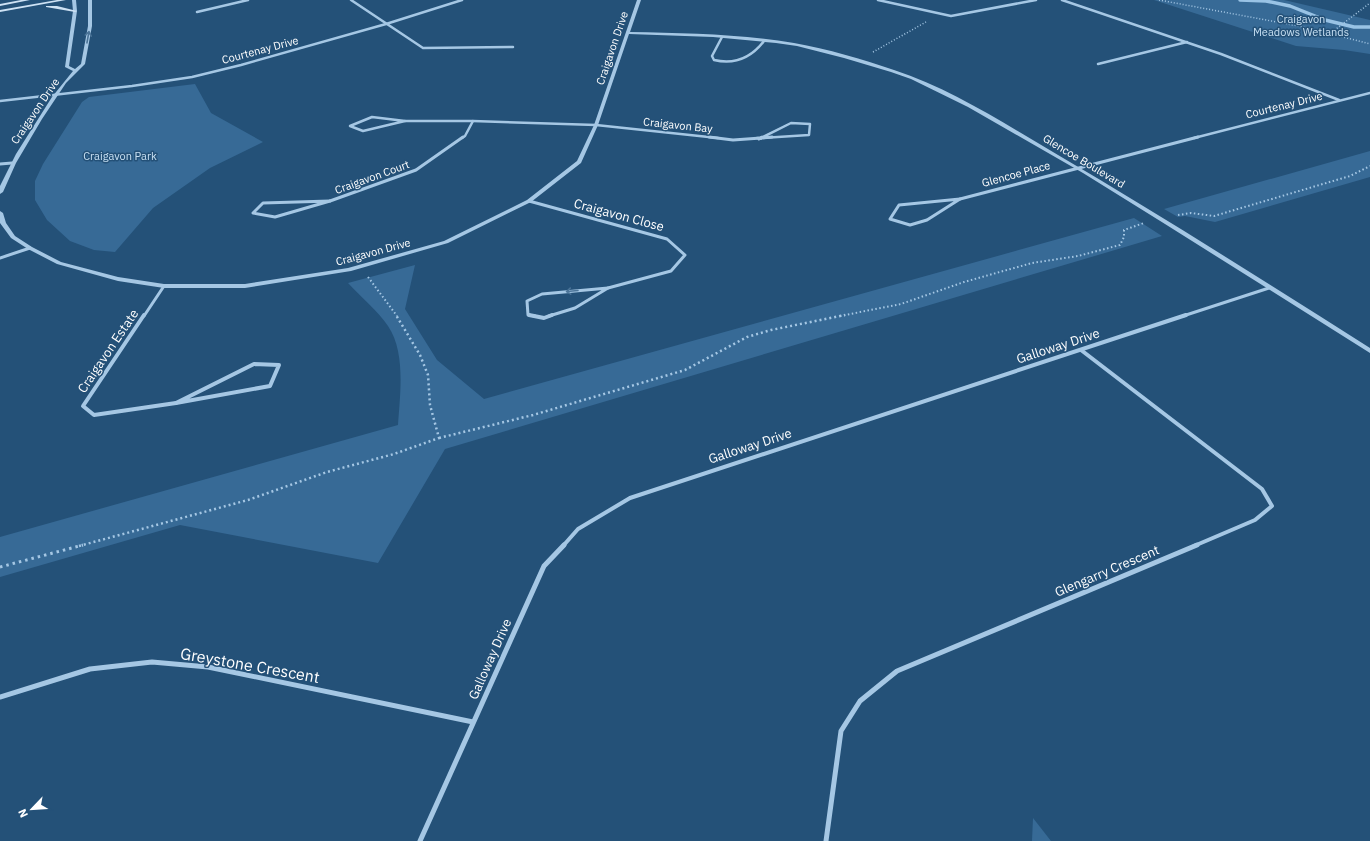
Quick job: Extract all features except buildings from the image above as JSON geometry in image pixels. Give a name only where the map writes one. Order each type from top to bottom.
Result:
[{"type":"main road","points":[[16,2],[23,0]]},
{"type":"main road","points":[[0,5],[28,0]]},
{"type":"main road","points":[[0,11],[64,0]]},
{"type":"main road","points":[[13,9],[57,7],[75,12]]},
{"type":"street","name":"Craigavon Drive","points":[[74,0],[75,12],[67,67],[75,70]]},
{"type":"street","name":"Craigavon Drive","points":[[0,192],[2,182],[12,163],[57,93],[75,70],[84,64],[90,26],[90,0]]},
{"type":"street","points":[[197,12],[248,0]]},
{"type":"street","points":[[351,0],[423,48],[514,47]]},
{"type":"street","name":"Courtenay Drive","points":[[0,101],[57,93],[132,86],[192,77],[241,65],[386,24],[462,0]]},
{"type":"street","name":"Craigavon Drive","points":[[0,213],[3,223],[13,237],[30,248],[59,263],[118,279],[164,286],[245,286],[349,270],[446,242],[529,201],[579,162],[596,125],[639,0]]},
{"type":"street","points":[[878,0],[951,16],[1036,0]]},
{"type":"street","name":"Courtenay Drive","points":[[1062,0],[1188,42],[1339,100]]},
{"type":"street","name":"Glencoe Boulevard","points":[[628,33],[722,37],[795,45],[859,60],[895,72],[932,87],[964,103],[1076,168],[1370,351]]},
{"type":"street","points":[[722,37],[712,56],[714,60],[722,63],[732,63],[743,60],[758,50],[764,41]]},
{"type":"street","points":[[1098,64],[1188,42]]},
{"type":"street","points":[[1339,100],[1370,93]]},
{"type":"street","name":"Courtenay Drive","points":[[1076,168],[1339,100]]},
{"type":"street","points":[[405,121],[363,131],[350,126],[372,117],[405,121],[473,121],[596,125]]},
{"type":"street","name":"Craigavon Court","points":[[330,201],[264,203],[253,213],[274,217],[330,201],[416,170],[465,136],[473,121]]},
{"type":"street","name":"Craigavon Bay","points":[[596,125],[733,140],[759,139],[809,135],[810,124],[791,123],[759,139]]},
{"type":"street","name":"Craigavon Drive","points":[[0,164],[12,163]]},
{"type":"street","name":"Glencoe Place","points":[[960,199],[927,220],[910,224],[890,219],[899,204],[960,199],[1076,168]]},
{"type":"street","name":"Craigavon Close","points":[[529,201],[667,239],[685,255],[671,271],[608,288],[542,294],[527,301],[528,314],[544,318],[575,308],[608,288]]},
{"type":"street","points":[[0,258],[30,248]]},
{"type":"street","name":"Craigavon Estate","points":[[164,286],[83,406],[94,415],[176,403],[270,386],[279,365],[254,364],[176,403]]},
{"type":"street","name":"Galloway Drive","points":[[420,841],[544,566],[578,529],[601,514],[630,498],[683,480],[1270,288]]},
{"type":"street","name":"Glengarry Crescent","points":[[826,841],[841,731],[860,700],[897,670],[1255,520],[1272,506],[1262,489],[1081,350]]},
{"type":"street","name":"Greystone Crescent","points":[[0,697],[90,669],[152,662],[208,667],[473,722]]},
{"type":"path","points":[[1159,0],[1331,33],[1370,44]]},
{"type":"path","points":[[1331,33],[1370,3]]},
{"type":"path","points":[[859,60],[940,14]]},
{"type":"path","points":[[1177,215],[1191,213],[1214,216],[1350,176],[1370,166]]},
{"type":"path","points":[[0,567],[248,500],[327,472],[394,454],[439,438],[533,415],[685,370],[747,336],[901,304],[964,282],[1032,263],[1078,256],[1120,245],[1124,237],[1124,230],[1148,222]]},
{"type":"path","points":[[361,267],[395,314],[420,355],[428,375],[430,405],[439,438]]},
{"type":"green space","name":"Craigavon Meadows Wetlands","points":[[1154,0],[1284,0],[1370,20],[1370,54],[1296,46]]},
{"type":"green space","name":"Craigavon Park","points":[[195,84],[211,113],[263,142],[210,168],[153,208],[115,252],[94,250],[70,241],[47,220],[35,200],[35,181],[43,164],[82,102],[89,97]]},
{"type":"green space","points":[[1370,151],[1370,177],[1215,222],[1185,216],[1178,217],[1164,209]]},
{"type":"green space","points":[[1134,218],[1162,236],[445,449],[378,563],[180,525],[0,577],[0,537],[398,425],[400,361],[394,336],[380,315],[348,283],[415,265],[405,309],[437,360],[484,399]]},
{"type":"green space","points":[[1033,818],[1051,841],[1032,841]]},
{"type":"waterway","points":[[1240,0],[1266,1],[1290,6],[1325,20],[1354,27],[1370,27]]}]
